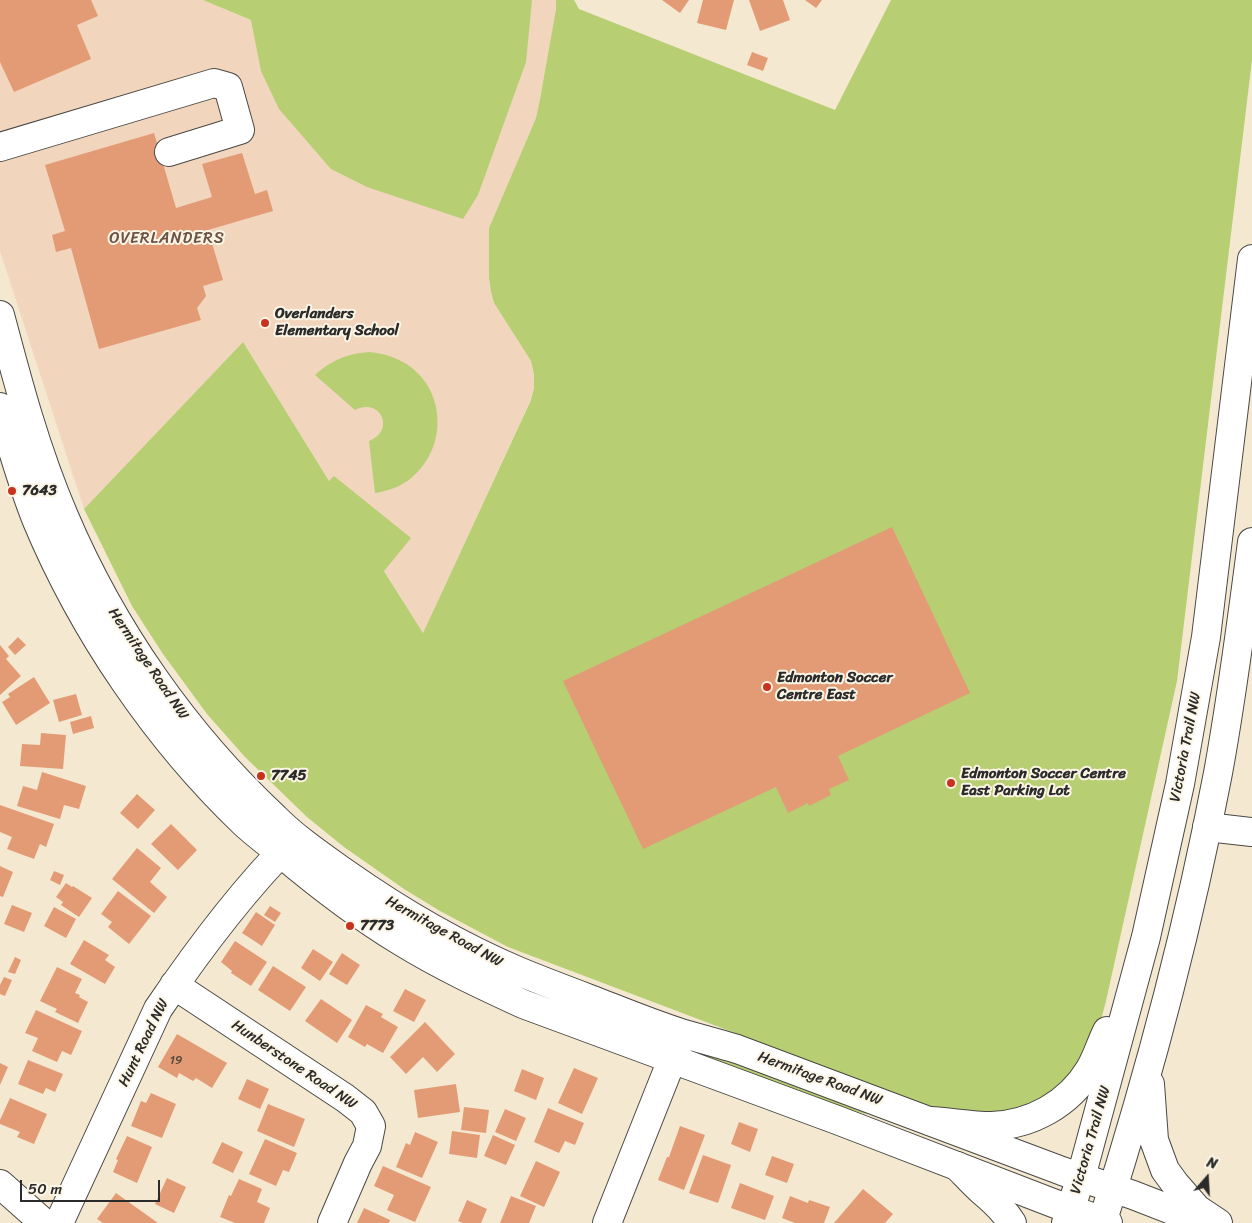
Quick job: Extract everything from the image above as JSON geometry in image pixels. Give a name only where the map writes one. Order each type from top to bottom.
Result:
[{"type":"street","points":[[0,147],[214,83],[228,87],[240,130],[169,152]]},
{"type":"street","name":"Victoria Trail NW","points":[[1068,1216],[1081,1177],[1146,937],[1180,784],[1206,637],[1252,259]]},
{"type":"street","name":"Hermitage Road NW","points":[[0,315],[8,382],[32,430],[64,517],[93,576],[130,642],[155,680],[212,753],[269,813],[314,881],[342,903],[402,943],[482,986],[524,1004],[957,1166],[1068,1216],[1104,1222]]},
{"type":"street","name":"Hermitage Road NW","points":[[0,407],[19,470],[38,521],[68,585],[104,650],[141,706],[200,777],[244,823],[332,864],[368,890],[405,913],[480,954],[519,972],[682,1034],[737,1048],[1205,1223]]},
{"type":"street","points":[[1104,1222],[1149,1069],[1183,937],[1207,827],[1246,645],[1252,542]]},
{"type":"street","points":[[1206,637],[1246,645]]},
{"type":"street","points":[[1207,827],[1252,832]]},
{"type":"street","name":"Hunt Road NW","points":[[59,1223],[158,1009],[233,905],[288,844]]},
{"type":"street","points":[[930,1120],[990,1126],[1025,1121],[1055,1106],[1069,1095],[1090,1069],[1146,937]]},
{"type":"street","name":"Hunberstone Road NW","points":[[174,985],[345,1098],[362,1112],[370,1126],[367,1146],[332,1223]]},
{"type":"street","points":[[611,1222],[682,1034]]},
{"type":"street","points":[[1149,1069],[1154,1140],[1165,1170],[1197,1209],[1218,1223]]},
{"type":"street","points":[[957,1166],[995,1201],[1007,1214],[1012,1223]]},
{"type":"street","points":[[0,1184],[44,1223]]},
{"type":"shaded area","name":"Overlanders Elementary School","points":[[0,0],[203,0],[251,20],[266,0],[556,0],[556,9],[536,118],[489,228],[489,278],[494,303],[531,361],[534,374],[534,388],[531,399],[423,633],[243,342],[84,509],[0,251]]},
{"type":"green space","points":[[203,0],[532,0],[526,62],[478,195],[463,219],[367,187],[331,169],[279,109],[261,71],[251,20]]},
{"type":"green space","points":[[556,0],[574,0],[579,9],[835,110],[891,0],[1252,0],[1252,60],[1177,681],[1096,1039],[1072,1075],[1049,1096],[1014,1114],[989,1117],[933,1108],[508,947],[440,911],[404,889],[344,847],[307,817],[245,757],[207,714],[163,654],[132,606],[84,509],[243,342],[329,481],[334,476],[411,538],[384,571],[423,633],[531,400],[534,388],[534,374],[531,361],[494,303],[489,278],[489,228],[536,118],[556,9]]},
{"type":"green space","points":[[369,352],[392,357],[410,366],[423,379],[432,395],[437,412],[437,430],[433,448],[424,465],[402,484],[389,490],[375,493],[369,441],[382,430],[382,417],[378,411],[372,408],[364,407],[355,410],[315,375],[327,365],[340,359],[353,354]]},
{"type":"green space","points":[[710,1054],[866,1108],[866,1114],[813,1100],[707,1062]]},
{"type":"building","points":[[0,0],[91,0],[98,16],[77,25],[91,59],[14,92],[0,62]]},
{"type":"building","points":[[662,0],[689,0],[680,13]]},
{"type":"building","points":[[703,0],[734,0],[726,30],[697,23]]},
{"type":"building","points":[[749,0],[783,0],[790,20],[760,31]]},
{"type":"building","points":[[805,0],[822,0],[816,8]]},
{"type":"building","points":[[752,52],[768,58],[763,71],[747,65]]},
{"type":"building","points":[[154,133],[176,208],[212,197],[202,164],[242,153],[255,194],[267,190],[273,211],[208,230],[223,280],[203,286],[206,296],[197,308],[201,320],[99,349],[71,248],[56,252],[52,235],[65,231],[45,165]]},
{"type":"building","name":"Edmonton Soccer Centre East","points":[[892,527],[970,693],[838,756],[849,780],[829,789],[831,795],[809,806],[808,803],[788,813],[776,787],[643,849],[563,681]]},
{"type":"building","points":[[18,637],[26,645],[15,655],[8,647]]},
{"type":"building","points":[[0,645],[9,656],[6,659],[21,676],[0,695]]},
{"type":"building","points":[[34,677],[50,703],[16,725],[2,702],[10,697],[8,694]]},
{"type":"building","points":[[76,694],[82,715],[59,722],[53,700]]},
{"type":"building","points":[[91,716],[94,728],[73,734],[70,722]]},
{"type":"building","points":[[41,733],[66,735],[63,769],[20,766],[22,744],[40,745]]},
{"type":"building","points":[[42,772],[86,786],[79,809],[64,805],[60,819],[17,806],[23,786],[37,790]]},
{"type":"building","points":[[137,794],[155,810],[138,829],[120,813]]},
{"type":"building","points":[[0,805],[54,824],[46,847],[40,844],[34,859],[7,849],[12,837],[0,832]]},
{"type":"building","points":[[171,824],[197,850],[178,870],[151,844]]},
{"type":"building","points":[[137,848],[161,868],[150,882],[167,897],[154,913],[112,879]]},
{"type":"building","points":[[0,866],[13,872],[3,897],[0,896]]},
{"type":"building","points":[[54,871],[64,875],[60,885],[50,880]]},
{"type":"building","points":[[66,883],[92,898],[79,917],[61,905],[63,902],[56,897]]},
{"type":"building","points":[[118,891],[151,916],[129,944],[108,927],[112,922],[101,914]]},
{"type":"building","points":[[12,905],[32,913],[24,932],[4,924]]},
{"type":"building","points":[[270,906],[281,913],[275,922],[264,915]]},
{"type":"building","points":[[54,907],[76,919],[66,938],[44,926]]},
{"type":"building","points":[[256,912],[275,925],[262,946],[242,933]]},
{"type":"building","points":[[84,940],[109,955],[105,960],[115,967],[105,984],[70,964]]},
{"type":"building","points":[[235,941],[267,962],[251,986],[231,973],[232,971],[221,962]]},
{"type":"building","points":[[313,949],[333,962],[320,981],[301,968]]},
{"type":"building","points":[[342,953],[360,965],[347,985],[329,974]]},
{"type":"building","points":[[15,957],[21,960],[15,974],[8,972]]},
{"type":"building","points":[[273,966],[306,987],[290,1011],[258,990]]},
{"type":"building","points":[[57,967],[82,979],[75,993],[88,1002],[78,1023],[55,1012],[57,1009],[40,1001]]},
{"type":"building","points":[[4,977],[12,980],[5,996],[0,994],[0,985]]},
{"type":"building","points":[[405,989],[426,1000],[414,1022],[393,1011]]},
{"type":"building","points":[[321,999],[352,1020],[337,1043],[305,1021]]},
{"type":"building","points":[[366,1005],[383,1014],[381,1017],[398,1027],[383,1053],[367,1044],[365,1047],[348,1037]]},
{"type":"building","points":[[36,1010],[82,1031],[71,1055],[62,1051],[57,1062],[32,1051],[38,1038],[25,1033]]},
{"type":"building","points":[[425,1022],[455,1054],[437,1072],[423,1057],[406,1074],[390,1057]]},
{"type":"building","points":[[177,1034],[227,1063],[212,1088],[196,1078],[193,1081],[179,1073],[177,1078],[158,1067]]},
{"type":"building","points":[[28,1060],[63,1074],[55,1092],[46,1088],[43,1094],[18,1084]]},
{"type":"building","points":[[0,1063],[8,1067],[0,1085]]},
{"type":"building","points":[[574,1068],[598,1078],[582,1114],[558,1103]]},
{"type":"building","points":[[522,1069],[544,1078],[536,1100],[514,1091]]},
{"type":"building","points":[[247,1079],[269,1089],[260,1109],[238,1099]]},
{"type":"building","points":[[456,1084],[460,1112],[418,1118],[414,1090]]},
{"type":"building","points":[[151,1093],[176,1104],[162,1138],[131,1126],[141,1101],[146,1103]]},
{"type":"building","points":[[10,1098],[47,1114],[34,1144],[17,1137],[20,1132],[0,1124]]},
{"type":"building","points":[[268,1104],[305,1119],[294,1147],[257,1131]]},
{"type":"building","points":[[464,1107],[489,1110],[486,1133],[461,1130]]},
{"type":"building","points":[[548,1108],[584,1123],[575,1145],[565,1141],[559,1153],[534,1142]]},
{"type":"building","points":[[505,1109],[526,1118],[516,1141],[495,1132]]},
{"type":"building","points":[[739,1122],[758,1129],[750,1152],[731,1144]]},
{"type":"building","points":[[680,1126],[705,1135],[684,1190],[658,1180],[667,1157],[669,1157]]},
{"type":"building","points":[[452,1131],[480,1135],[477,1158],[449,1154]]},
{"type":"building","points":[[415,1132],[438,1142],[422,1178],[396,1167],[406,1143],[410,1145]]},
{"type":"building","points":[[493,1135],[515,1145],[506,1165],[484,1156]]},
{"type":"building","points":[[127,1136],[152,1147],[137,1183],[113,1172],[118,1160],[116,1159]]},
{"type":"building","points":[[265,1139],[297,1153],[289,1172],[283,1170],[276,1186],[249,1174]]},
{"type":"building","points":[[222,1142],[243,1152],[233,1173],[212,1163]]},
{"type":"building","points":[[703,1155],[731,1165],[718,1203],[689,1193]]},
{"type":"building","points":[[772,1156],[794,1164],[787,1183],[765,1175]]},
{"type":"building","points":[[536,1161],[560,1172],[544,1207],[520,1196]]},
{"type":"building","points":[[383,1166],[431,1187],[415,1222],[387,1210],[394,1195],[374,1186]]},
{"type":"building","points":[[167,1178],[186,1187],[174,1213],[155,1204]]},
{"type":"building","points":[[239,1179],[262,1189],[257,1202],[270,1208],[264,1223],[235,1223],[220,1217],[229,1195],[231,1196]]},
{"type":"building","points":[[740,1183],[774,1196],[765,1220],[731,1208]]},
{"type":"building","points":[[863,1189],[893,1214],[885,1223],[834,1223]]},
{"type":"building","points":[[116,1193],[158,1223],[103,1223],[97,1219]]},
{"type":"building","points":[[511,1196],[536,1206],[529,1223],[500,1223]]},
{"type":"building","points":[[790,1196],[808,1203],[809,1200],[830,1207],[824,1223],[795,1223],[782,1218]]},
{"type":"building","points":[[467,1200],[487,1209],[481,1223],[463,1223],[458,1221]]},
{"type":"building","points":[[364,1208],[390,1220],[389,1223],[357,1223]]},
{"type":"place","name":"Overlanders Elementary School","points":[[265,323]]},
{"type":"place","name":"7643","points":[[12,491]]},
{"type":"place","name":"Edmonton Soccer Centre East","points":[[767,687]]},
{"type":"place","name":"7745","points":[[261,776]]},
{"type":"place","name":"Edmonton Soccer Centre East Parking Lot","points":[[951,783]]},
{"type":"place","name":"7773","points":[[350,926]]},
{"type":"district","name":"OVERLANDERS","points":[[167,239]]}]
